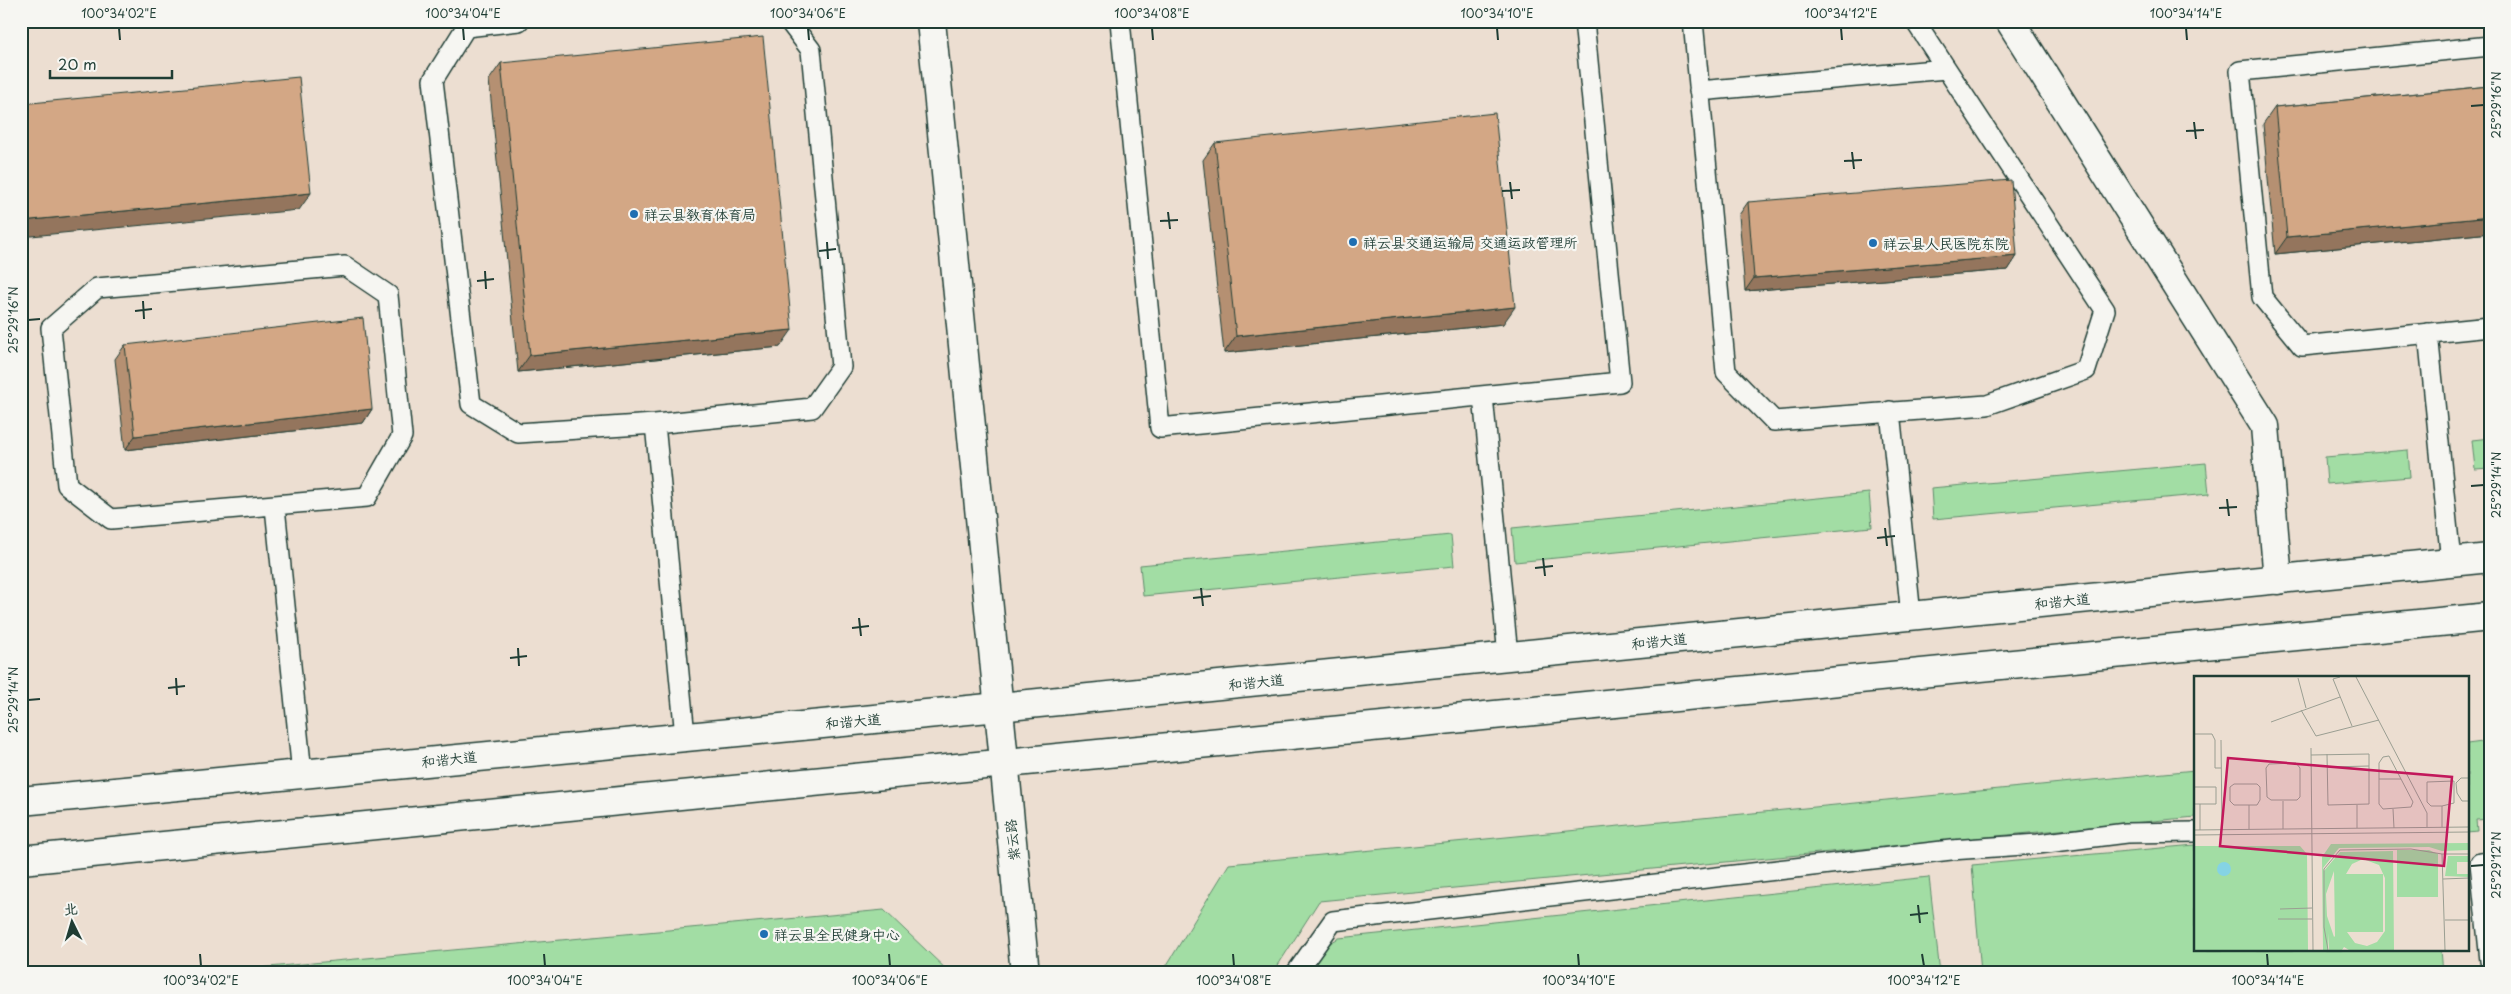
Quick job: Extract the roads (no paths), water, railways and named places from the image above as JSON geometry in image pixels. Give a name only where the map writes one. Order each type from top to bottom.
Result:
[{"type":"main road","name":"紫云路","points":[[931,21],[1025,973]]},
{"type":"main road","points":[[2010,21],[2265,426],[2278,580]]},
{"type":"main road","name":"和谐大道","points":[[21,801],[998,707],[2490,558]]},
{"type":"main road","points":[[21,860],[2490,616]]},
{"type":"lane","points":[[519,21],[466,27],[433,80],[471,404],[518,433],[655,424],[812,408],[841,367],[811,50],[789,21]]},
{"type":"lane","points":[[1120,21],[1160,428],[1620,382],[1584,21]]},
{"type":"lane","points":[[1693,21],[1726,372],[1774,422],[1890,411],[1987,405],[2086,370],[2105,310],[1915,21]]},
{"type":"lane","points":[[2490,46],[2240,71],[2262,297],[2302,346],[2490,327]]},
{"type":"lane","points":[[1699,91],[1946,69]]},
{"type":"lane","points":[[345,266],[388,295],[402,436],[367,497],[275,507],[111,519],[67,485],[51,328],[97,288],[345,266]]},
{"type":"lane","points":[[2428,333],[2451,562]]},
{"type":"lane","points":[[1483,396],[1508,656]]},
{"type":"lane","points":[[1890,411],[1911,616]]},
{"type":"lane","points":[[655,424],[685,736]]},
{"type":"lane","points":[[275,507],[302,774]]},
{"type":"lane","points":[[1296,973],[1333,920],[1950,850],[2038,844],[2126,833],[2194,832]]},
{"type":"lane","points":[[2479,862],[2490,961]]},
{"type":"place","name":"祥云县教育体育局","points":[[634,214]]},
{"type":"place","name":"祥云县交通运输局 交通运政管理所","points":[[1353,242]]},
{"type":"place","name":"祥云县人民医院东院","points":[[1873,243]]},
{"type":"place","name":"祥云县全民健身中心","points":[[764,934]]}]
